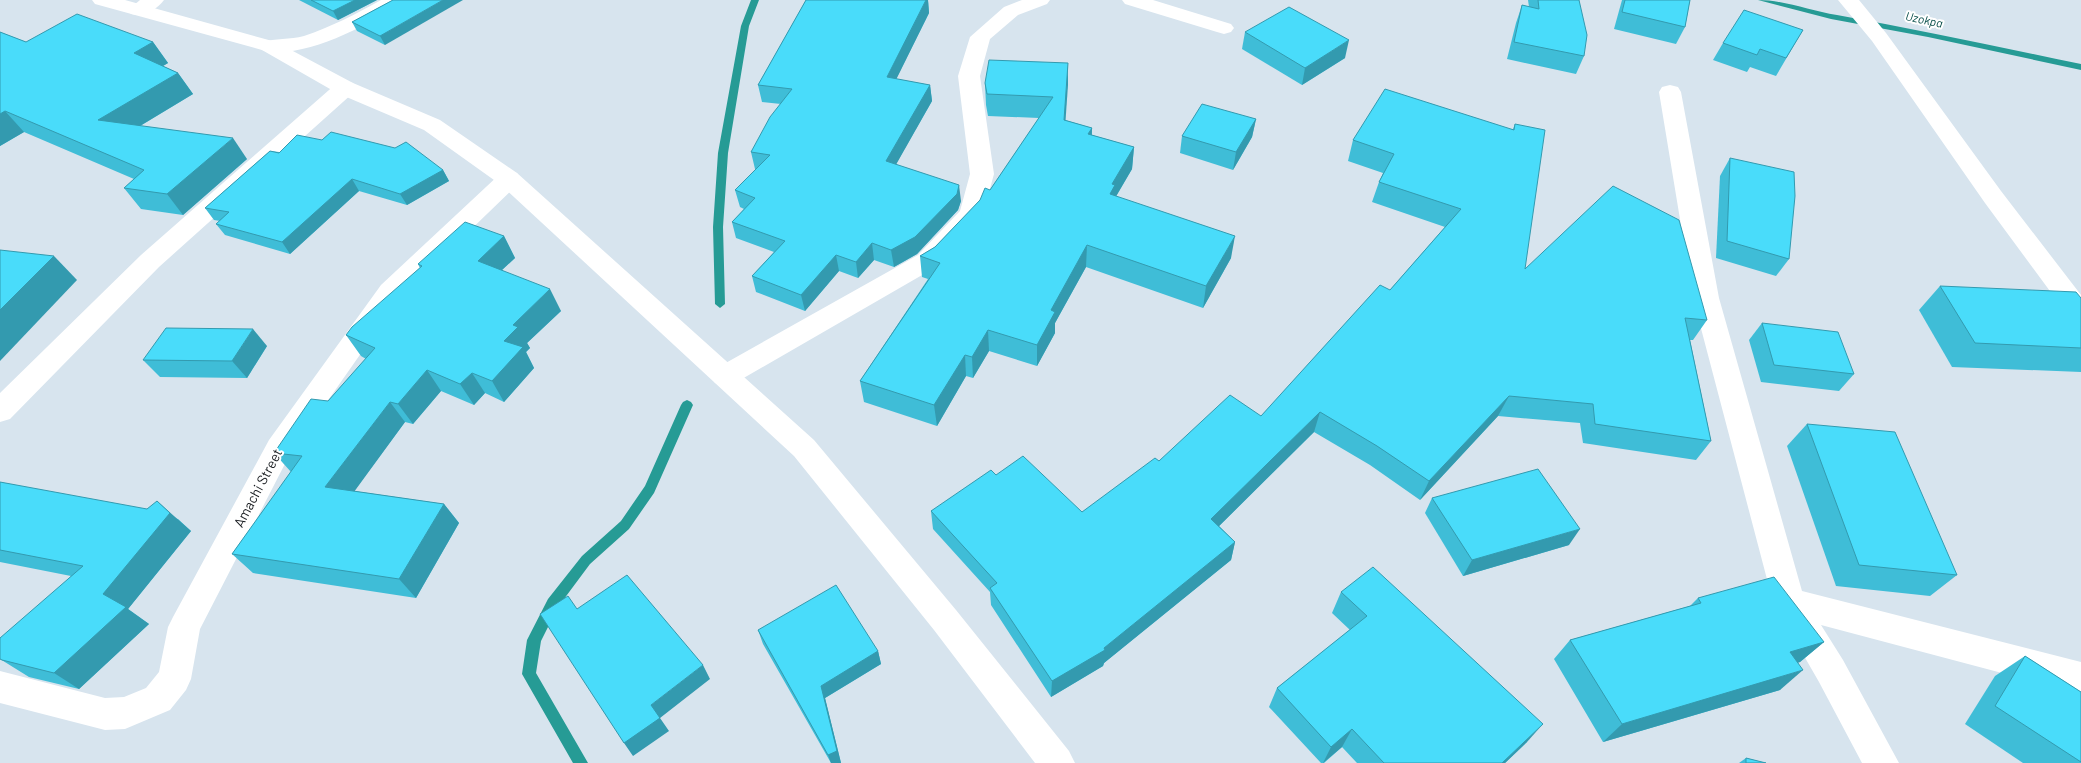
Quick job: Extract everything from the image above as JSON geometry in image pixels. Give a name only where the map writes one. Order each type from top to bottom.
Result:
[{"type":"street","points":[[102,0],[146,5],[269,46],[345,88],[432,125],[509,179],[804,448],[945,620],[1056,763]]},
{"type":"street","points":[[269,46],[306,42],[356,22],[396,0]]},
{"type":"street","points":[[726,376],[927,261],[971,214],[982,174],[969,76],[980,37],[1011,12],[1040,0]]},
{"type":"street","points":[[1132,0],[1224,28]]},
{"type":"street","points":[[1853,6],[1879,37],[2081,314]]},
{"type":"street","points":[[0,411],[150,261],[345,88]]},
{"type":"street","points":[[1670,92],[1706,298],[1789,602],[1831,671],[1880,763]]},
{"type":"street","name":"Amachi Street","points":[[0,687],[105,714],[125,713],[158,699],[174,679],[184,626],[279,448],[390,292],[509,179]]},
{"type":"street","points":[[1789,602],[2081,678]]},
{"type":"building","points":[[311,0],[355,0],[333,11]]},
{"type":"building","points":[[393,0],[443,0],[380,36],[352,22]]},
{"type":"building","points":[[806,0],[926,0],[887,77],[930,85],[886,161],[959,185],[957,194],[915,237],[891,250],[872,243],[856,262],[836,255],[801,295],[752,276],[785,241],[732,222],[755,198],[735,190],[770,155],[751,152],[770,117],[792,89],[758,85]]},
{"type":"building","points":[[1538,0],[1579,0],[1587,35],[1584,56],[1514,42],[1522,5],[1539,9]]},
{"type":"building","points":[[1625,0],[1690,0],[1685,27],[1622,12]]},
{"type":"building","points":[[1289,7],[1349,40],[1305,68],[1245,32]]},
{"type":"building","points":[[1744,10],[1803,30],[1786,58],[1760,49],[1757,55],[1723,43]]},
{"type":"building","points":[[77,14],[153,42],[134,53],[178,73],[98,120],[233,138],[167,194],[124,188],[144,170],[5,111],[0,114],[0,32],[26,42]]},
{"type":"building","points":[[989,60],[1068,63],[1064,120],[1092,128],[1088,134],[1134,147],[1112,184],[1115,185],[1110,194],[1235,236],[1206,286],[1087,245],[1051,310],[1055,312],[1037,345],[988,330],[972,357],[965,355],[934,405],[860,381],[940,263],[920,256],[935,247],[980,200],[985,188],[990,190],[1053,97],[987,94],[985,83]]},
{"type":"building","points":[[1385,89],[1514,130],[1515,124],[1545,130],[1525,269],[1613,186],[1679,220],[1707,320],[1685,318],[1711,441],[1595,424],[1593,404],[1509,396],[1429,481],[1377,446],[1320,412],[1211,519],[1235,542],[1104,648],[1105,650],[1052,681],[990,588],[997,583],[931,511],[991,470],[996,475],[1023,456],[1082,512],[1155,458],[1159,461],[1230,395],[1261,416],[1380,285],[1390,290],[1461,209],[1379,182],[1394,154],[1353,140]]},
{"type":"building","points":[[1202,104],[1256,119],[1236,152],[1182,136]]},
{"type":"building","points":[[331,132],[395,148],[406,142],[443,170],[400,194],[352,179],[282,242],[216,224],[229,212],[205,208],[270,151],[279,153],[297,135],[322,140]]},
{"type":"building","points":[[1730,158],[1794,172],[1795,196],[1789,259],[1727,241]]},
{"type":"building","points":[[465,222],[504,236],[478,261],[550,289],[513,325],[518,327],[504,341],[523,347],[492,381],[472,373],[460,384],[427,370],[398,404],[390,402],[325,487],[444,504],[399,579],[232,554],[302,456],[274,453],[311,399],[328,401],[375,348],[346,335],[352,327],[422,266],[418,264]]},
{"type":"building","points":[[0,250],[54,256],[0,310]]},
{"type":"building","points":[[1940,286],[2076,292],[2081,298],[2081,348],[1975,343]]},
{"type":"building","points":[[1762,323],[1838,332],[1854,374],[1774,365]]},
{"type":"building","points":[[166,328],[253,329],[232,361],[143,360]]},
{"type":"building","points":[[1807,424],[1895,432],[1957,575],[1859,565]]},
{"type":"building","points":[[1538,469],[1580,529],[1472,560],[1432,498]]},
{"type":"building","points":[[0,482],[147,509],[157,501],[170,513],[103,594],[126,607],[54,673],[0,659],[0,638],[83,566],[0,550]]},
{"type":"building","points":[[1373,567],[1543,724],[1502,763],[1384,763],[1352,729],[1331,747],[1277,688],[1367,616],[1341,592]]},
{"type":"building","points":[[627,575],[703,665],[651,705],[660,718],[624,743],[540,614],[568,596],[577,609]]},
{"type":"building","points":[[1774,577],[1824,642],[1790,652],[1803,670],[1622,724],[1570,640],[1701,603],[1698,598]]},
{"type":"building","points":[[836,585],[878,651],[821,686],[837,751],[828,755],[758,630]]},
{"type":"building","points":[[2025,656],[2081,692],[2081,762],[1995,706]]},
{"type":"building","points":[[1746,758],[1766,763],[1746,763]]},
{"type":"waterway","points":[[720,304],[718,227],[723,153],[745,26],[755,0]]},
{"type":"waterway","name":"Uzokpa","points":[[1762,0],[1831,17],[1928,34],[2081,67]]},
{"type":"waterway","points":[[581,763],[529,674],[534,640],[553,603],[586,560],[625,525],[650,489],[687,405]]}]
